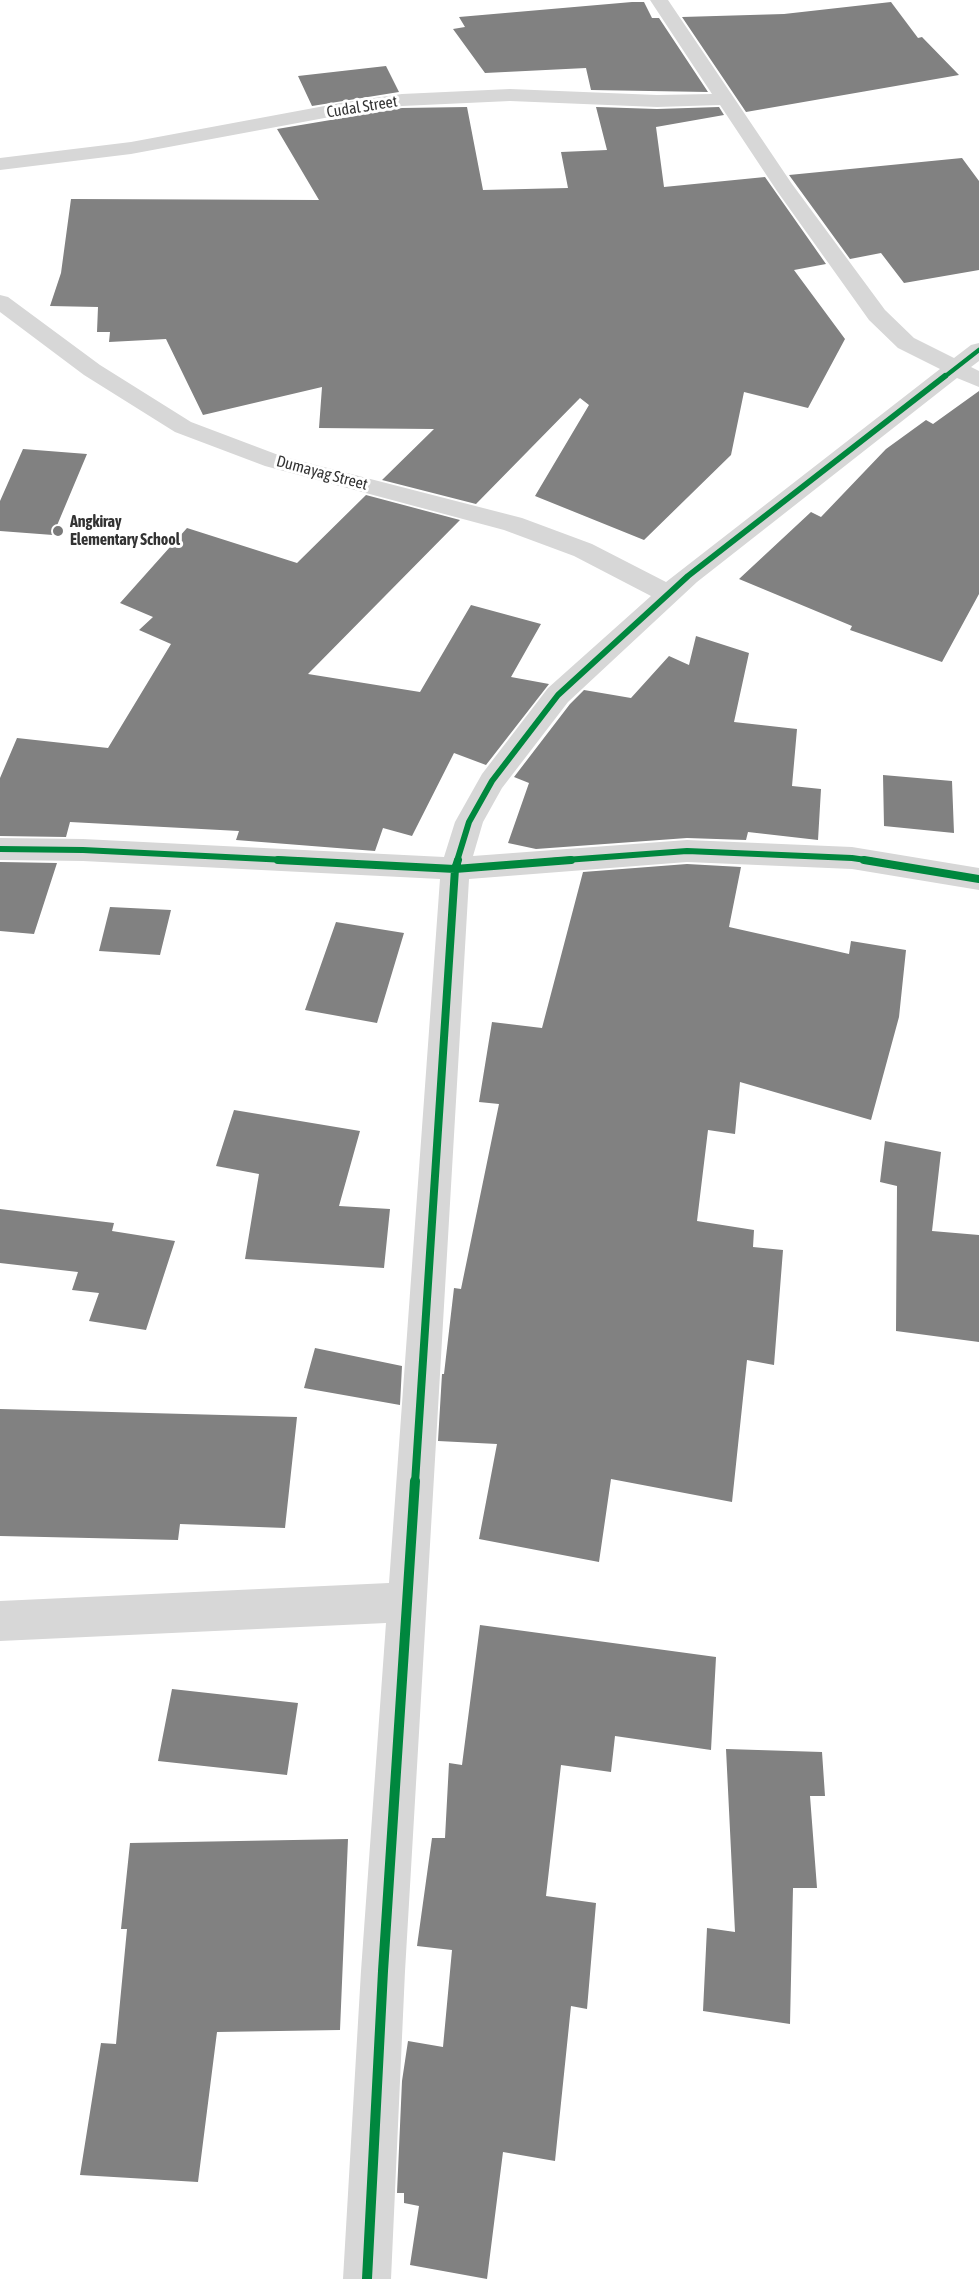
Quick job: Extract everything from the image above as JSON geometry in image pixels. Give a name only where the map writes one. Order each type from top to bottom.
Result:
[{"type":"street","points":[[659,0],[784,187],[878,315],[906,344],[971,366]]},
{"type":"street","name":"Cudal Street","points":[[0,164],[143,146],[346,108],[402,100],[510,95],[657,101],[727,99]]},
{"type":"street","name":"Dumayag Street","points":[[0,302],[92,370],[183,427],[273,461],[513,524],[583,550],[668,594]]},
{"type":"street","points":[[368,2279],[383,1971],[455,869],[469,822],[492,781],[558,695],[668,594],[688,576],[971,366]]},
{"type":"street","points":[[0,849],[83,850],[455,869],[687,851],[852,858],[979,879]]},
{"type":"street","points":[[0,1621],[406,1602]]},
{"type":"building","points":[[644,2],[652,18],[659,18],[708,92],[591,90],[586,68],[485,73],[453,29],[465,27],[459,17]]},
{"type":"building","points":[[891,2],[918,38],[922,37],[959,75],[746,112],[682,17],[784,14]]},
{"type":"building","points":[[386,66],[399,92],[312,106],[298,76]]},
{"type":"building","points":[[467,107],[483,190],[568,188],[561,152],[607,150],[596,107],[657,109],[719,107],[724,115],[656,127],[664,187],[765,177],[826,264],[794,270],[845,339],[808,408],[744,392],[731,455],[644,540],[535,496],[589,405],[580,398],[476,504],[382,480],[434,429],[319,428],[322,387],[203,415],[166,339],[109,342],[110,332],[97,332],[98,307],[50,306],[61,273],[71,199],[319,200],[277,129],[402,108]]},
{"type":"building","points":[[962,158],[979,181],[979,270],[904,283],[881,253],[850,259],[789,175]]},
{"type":"building","points":[[979,391],[979,594],[942,662],[850,630],[852,626],[739,579],[811,512],[821,517],[886,449],[926,420],[933,424]]},
{"type":"building","points":[[23,449],[87,454],[53,535],[0,531],[0,501]]},
{"type":"building","points":[[366,495],[460,520],[308,674],[420,692],[471,605],[541,624],[511,677],[549,684],[486,765],[454,753],[412,836],[383,828],[375,851],[236,840],[239,831],[70,822],[66,837],[0,836],[0,778],[17,738],[108,748],[171,644],[139,630],[153,617],[120,603],[187,528],[297,563]]},
{"type":"building","points":[[696,636],[749,653],[734,722],[797,729],[792,786],[821,789],[818,840],[748,832],[746,840],[687,838],[536,849],[508,843],[529,783],[514,777],[570,704],[584,690],[631,698],[669,656],[689,665]]},
{"type":"building","points":[[883,775],[952,781],[954,833],[884,826]]},
{"type":"building","points":[[0,862],[57,863],[34,934],[0,931]]},
{"type":"building","points":[[687,864],[741,867],[729,927],[849,954],[851,941],[906,950],[899,1017],[871,1120],[740,1082],[735,1134],[708,1130],[697,1221],[754,1230],[753,1247],[783,1250],[774,1365],[747,1360],[732,1502],[611,1479],[599,1562],[479,1539],[497,1444],[438,1441],[442,1374],[444,1374],[454,1288],[461,1289],[499,1104],[479,1102],[492,1022],[542,1028],[583,872]]},
{"type":"building","points":[[110,907],[171,910],[160,955],[99,951]]},
{"type":"building","points":[[336,922],[404,933],[377,1023],[305,1010]]},
{"type":"building","points":[[234,1110],[360,1131],[339,1206],[390,1209],[384,1268],[245,1259],[259,1174],[216,1166]]},
{"type":"building","points":[[885,1141],[941,1152],[932,1231],[979,1235],[979,1342],[896,1331],[897,1186],[880,1182]]},
{"type":"building","points":[[0,1209],[114,1223],[112,1231],[175,1241],[146,1330],[89,1321],[99,1293],[72,1290],[78,1272],[0,1263]]},
{"type":"building","points":[[315,1348],[402,1366],[400,1405],[304,1388]]},
{"type":"building","points":[[0,1409],[297,1417],[285,1528],[180,1524],[178,1540],[0,1536]]},
{"type":"building","points":[[480,1625],[716,1657],[711,1750],[615,1736],[611,1772],[561,1765],[546,1896],[596,1903],[587,2009],[571,2006],[555,2161],[503,2152],[487,2279],[410,2265],[419,2206],[404,2203],[404,2193],[397,2193],[402,2081],[408,2041],[443,2047],[452,1950],[417,1946],[432,1838],[445,1838],[449,1763],[462,1765]]},
{"type":"building","points":[[172,1689],[298,1703],[287,1775],[158,1761]]},
{"type":"building","points":[[726,1749],[822,1752],[825,1796],[810,1796],[817,1888],[793,1888],[790,2024],[703,2011],[707,1928],[735,1932]]},
{"type":"building","points":[[348,1839],[340,2030],[217,2032],[198,2182],[80,2175],[101,2043],[116,2044],[127,1929],[121,1929],[130,1843]]},
{"type":"cycle path","points":[[367,2279],[383,1971],[455,869],[469,822],[492,781],[558,695],[688,576],[979,350]]},
{"type":"cycle path","points":[[0,849],[83,850],[455,869],[687,851],[852,858],[979,879]]},
{"type":"place","name":"Angkiray Elementary School","points":[[58,531]]}]
